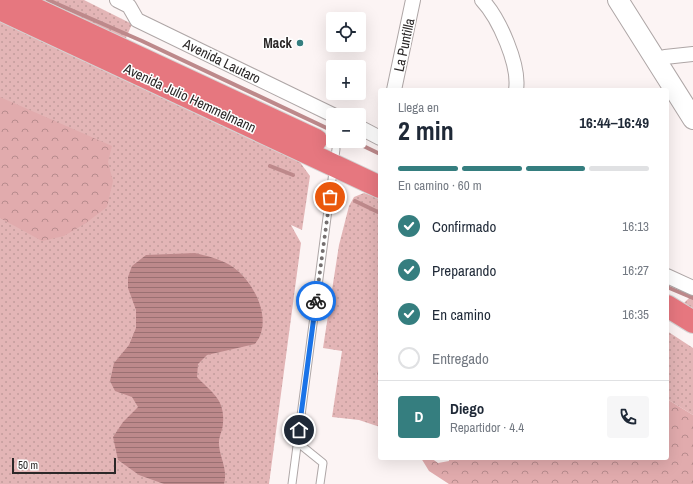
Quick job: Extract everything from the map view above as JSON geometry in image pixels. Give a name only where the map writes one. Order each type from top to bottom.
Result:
[{"type":"highway","name":"Avenida Julio Hemmelmann","points":[[16,0],[335,157],[378,185]]},
{"type":"highway","name":"Avenida Julio Hemmelmann","points":[[0,9],[335,157],[378,170]]},
{"type":"highway","points":[[669,307],[693,322]]},
{"type":"highway","points":[[669,323],[693,336]]},
{"type":"street","name":"La Puntilla","points":[[394,88],[413,0]]},
{"type":"street","points":[[482,0],[486,4],[509,47],[515,66],[516,88]]},
{"type":"street","points":[[618,0],[693,120]]},
{"type":"street","name":"Avenida Lautaro","points":[[126,2],[137,20],[326,112]]},
{"type":"street","points":[[656,61],[665,57],[693,54]]},
{"type":"street","points":[[366,131],[378,137]]},
{"type":"street","points":[[669,277],[693,288]]},
{"type":"lane","points":[[292,484],[335,157]]},
{"type":"lane","points":[[297,442],[323,463],[320,484]]},
{"type":"shaded area","points":[[25,0],[84,0],[132,24],[123,45]]},
{"type":"shaded area","points":[[0,17],[294,154],[310,176],[302,230],[291,225],[301,243],[269,484],[0,484]]},
{"type":"shaded area","points":[[364,193],[378,197],[378,363],[376,379],[378,386],[378,426],[359,420],[332,417],[342,351],[323,348],[339,245],[349,206],[354,197]]},
{"type":"shaded area","points":[[195,253],[225,262],[240,273],[257,297],[263,324],[261,334],[255,344],[207,355],[198,364],[197,377],[212,392],[220,402],[222,408],[223,426],[219,442],[225,474],[224,484],[164,484],[139,475],[118,460],[113,437],[123,422],[138,407],[132,397],[115,391],[110,381],[114,363],[129,345],[136,328],[136,310],[128,288],[128,277],[132,266],[146,255]]},
{"type":"shaded area","points":[[693,294],[693,317],[680,307]]},
{"type":"shaded area","points":[[669,332],[693,348],[693,415],[669,400]]},
{"type":"green space","points":[[0,97],[112,146],[108,162],[113,181],[107,207],[86,223],[64,236],[42,241],[0,218]]},
{"type":"green space","points":[[378,363],[378,386],[376,379]]},
{"type":"green space","points":[[669,400],[693,415],[693,484],[449,484],[429,471],[422,460],[434,460],[438,463],[449,461],[669,460]]},
{"type":"waterway","points":[[48,0],[142,41],[326,128]]},
{"type":"waterway","points":[[366,147],[378,153]]},
{"type":"waterway","points":[[270,166],[293,175]]},
{"type":"waterway","points":[[355,201],[378,212]]},
{"type":"waterway","points":[[669,288],[693,298]]},
{"type":"way so far","points":[[316,301],[330,197]]},
{"type":"place","name":"Mack","points":[[300,43]]},
{"type":"route","points":[[299,430],[316,301]]}]
